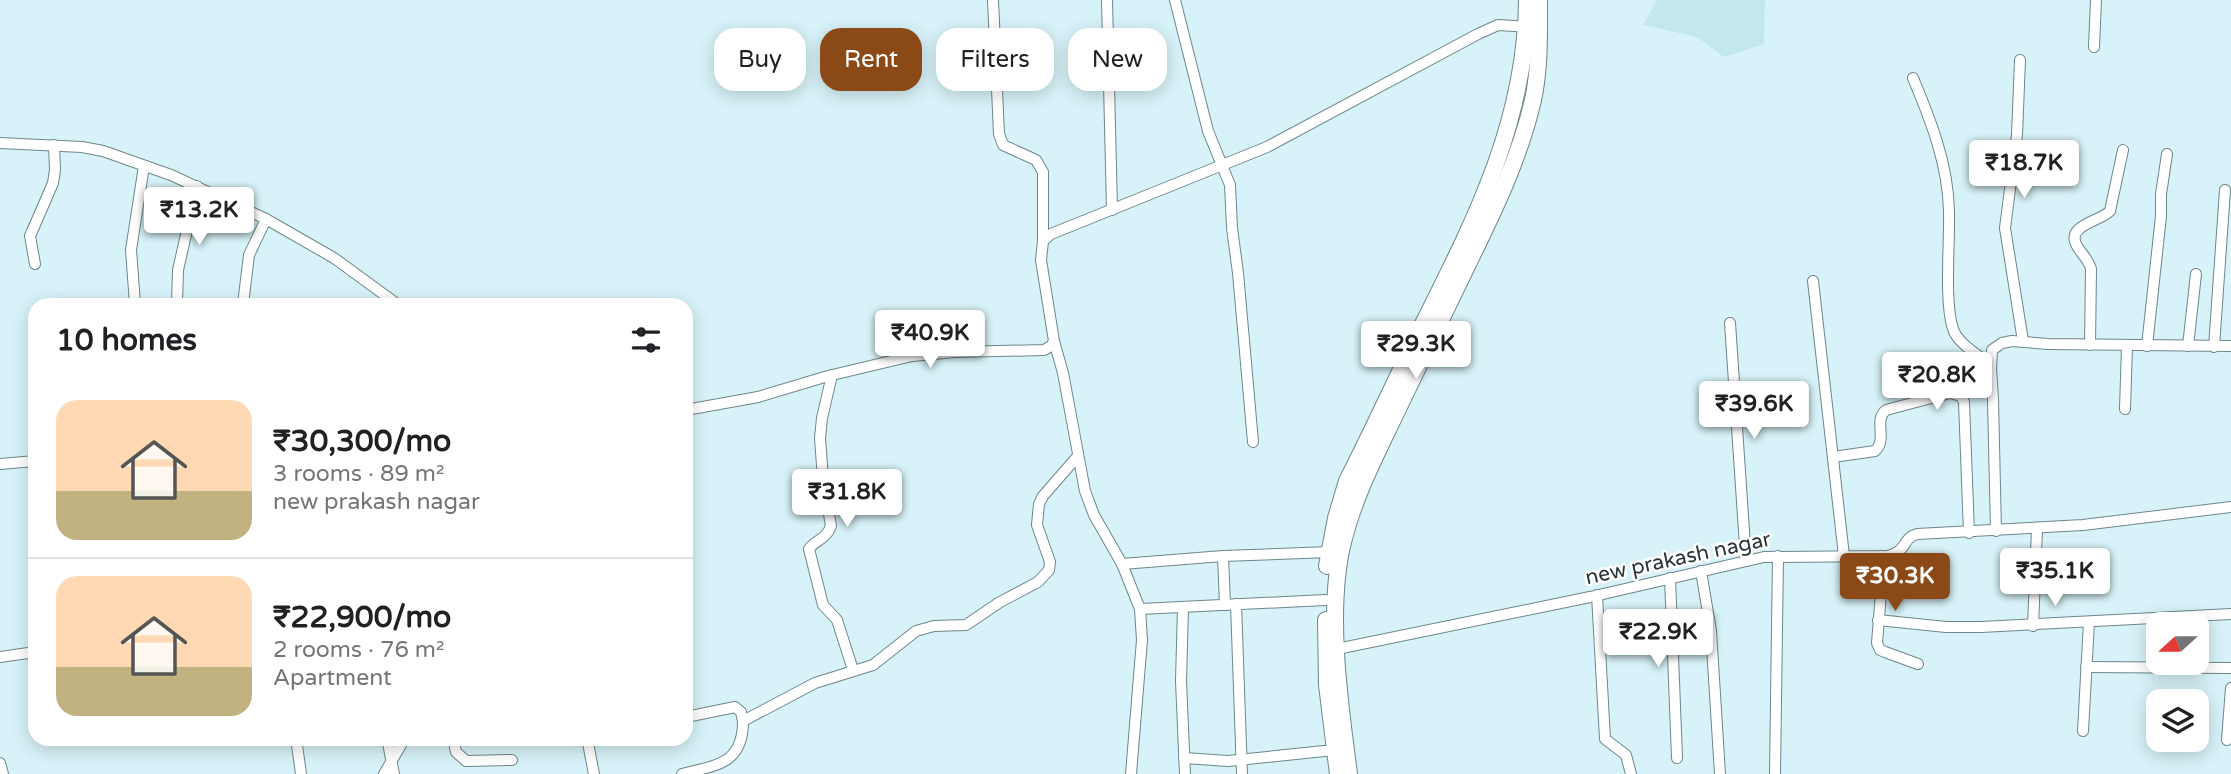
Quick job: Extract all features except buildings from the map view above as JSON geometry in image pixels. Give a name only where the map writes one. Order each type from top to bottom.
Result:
[{"type":"main road","points":[[1349,774],[1340,709],[1336,596],[1338,564],[1354,505],[1489,222],[1510,172],[1534,96],[1533,28],[1527,0]]},
{"type":"main road","points":[[1338,774],[1327,685],[1325,600],[1336,517],[1347,481],[1469,230],[1494,169],[1516,102],[1539,0]]},
{"type":"street","points":[[993,0],[999,134],[1003,145],[1035,160],[1043,172],[1042,270],[1077,457],[1089,505],[1122,565],[1140,609],[1142,640],[1131,774]]},
{"type":"street","points":[[1107,0],[1112,210]]},
{"type":"street","points":[[1175,0],[1208,131],[1230,185],[1253,442]]},
{"type":"street","points":[[2094,47],[2095,0]]},
{"type":"street","points":[[1043,241],[1058,230],[1278,142],[1498,25],[1533,28]]},
{"type":"street","points":[[2020,60],[2016,144],[2005,228],[2023,341]]},
{"type":"street","points":[[1913,78],[1935,131],[1946,178],[1952,324],[1958,338],[1991,366]]},
{"type":"street","points":[[0,143],[90,148],[197,186],[266,219],[334,258],[389,298]]},
{"type":"street","points":[[35,264],[30,236],[53,183],[54,145]]},
{"type":"street","points":[[2090,345],[2091,269],[2074,237],[2079,228],[2105,217],[2110,211],[2123,150]]},
{"type":"street","points":[[2147,346],[2167,154]]},
{"type":"street","points":[[135,298],[131,250],[144,166]]},
{"type":"street","points":[[177,298],[178,270],[197,186]]},
{"type":"street","points":[[2214,347],[2226,233],[2225,190]]},
{"type":"street","points":[[244,298],[249,255],[266,219]]},
{"type":"street","points":[[2188,346],[2196,274]]},
{"type":"street","points":[[1813,281],[1844,556]]},
{"type":"street","points":[[1730,323],[1746,561]]},
{"type":"street","points":[[693,409],[758,397],[888,361],[931,354],[1036,351],[1051,346],[1054,341]]},
{"type":"street","points":[[1996,531],[1991,366],[1993,350],[2001,343],[2023,341],[2127,346],[2231,346]]},
{"type":"street","points":[[2124,409],[2127,346]]},
{"type":"street","points":[[832,375],[820,438],[823,479],[831,526],[821,541],[811,545],[809,554],[823,605],[837,620],[853,670]]},
{"type":"street","points":[[1833,457],[1875,451],[1881,442],[1881,414],[1886,410],[1950,393],[1961,396],[1964,401],[1969,533]]},
{"type":"street","points":[[743,721],[815,683],[881,660],[916,631],[934,626],[966,625],[1045,577],[1050,562],[1037,525],[1039,504],[1077,457]]},
{"type":"street","points":[[0,464],[28,462]]},
{"type":"street","points":[[1918,664],[1880,650],[1876,636],[1882,580],[1881,556],[1898,553],[1911,536],[2037,529],[2231,507]]},
{"type":"street","points":[[2033,626],[2037,529]]},
{"type":"street","points":[[1122,565],[1223,556],[1330,552]]},
{"type":"street","points":[[1223,556],[1230,605],[1242,774]]},
{"type":"street","points":[[1775,774],[1777,556]]},
{"type":"street","name":"new prakash nagar","points":[[1337,649],[1746,561],[1777,556],[1881,556]]},
{"type":"street","points":[[1700,571],[1711,631],[1720,774]]},
{"type":"street","points":[[1670,578],[1677,758]]},
{"type":"street","points":[[1597,595],[1605,739],[1626,755],[1631,774]]},
{"type":"street","points":[[1140,609],[1325,600]]},
{"type":"street","points":[[1183,607],[1181,681],[1185,774]]},
{"type":"street","points":[[1878,621],[1946,628],[2033,626],[2231,614]]},
{"type":"street","points":[[2083,731],[2089,622]]},
{"type":"street","points":[[0,657],[28,653]]},
{"type":"street","points":[[2086,667],[2231,668]]},
{"type":"street","points":[[2227,740],[2231,688]]},
{"type":"street","points":[[682,774],[730,759],[741,742],[743,721],[741,712],[735,707],[693,716]]},
{"type":"street","points":[[297,746],[301,774]]},
{"type":"street","points":[[388,746],[394,774]]},
{"type":"street","points":[[384,774],[400,746]]},
{"type":"street","points":[[455,746],[456,752],[466,761],[512,760]]},
{"type":"street","points":[[589,746],[594,774]]},
{"type":"street","points":[[1184,758],[1241,760],[1334,750]]},
{"type":"street","points":[[0,763],[3,774]]},
{"type":"shaded area","points":[[1657,0],[1765,0],[1764,44],[1724,57],[1697,37],[1643,25]]}]
